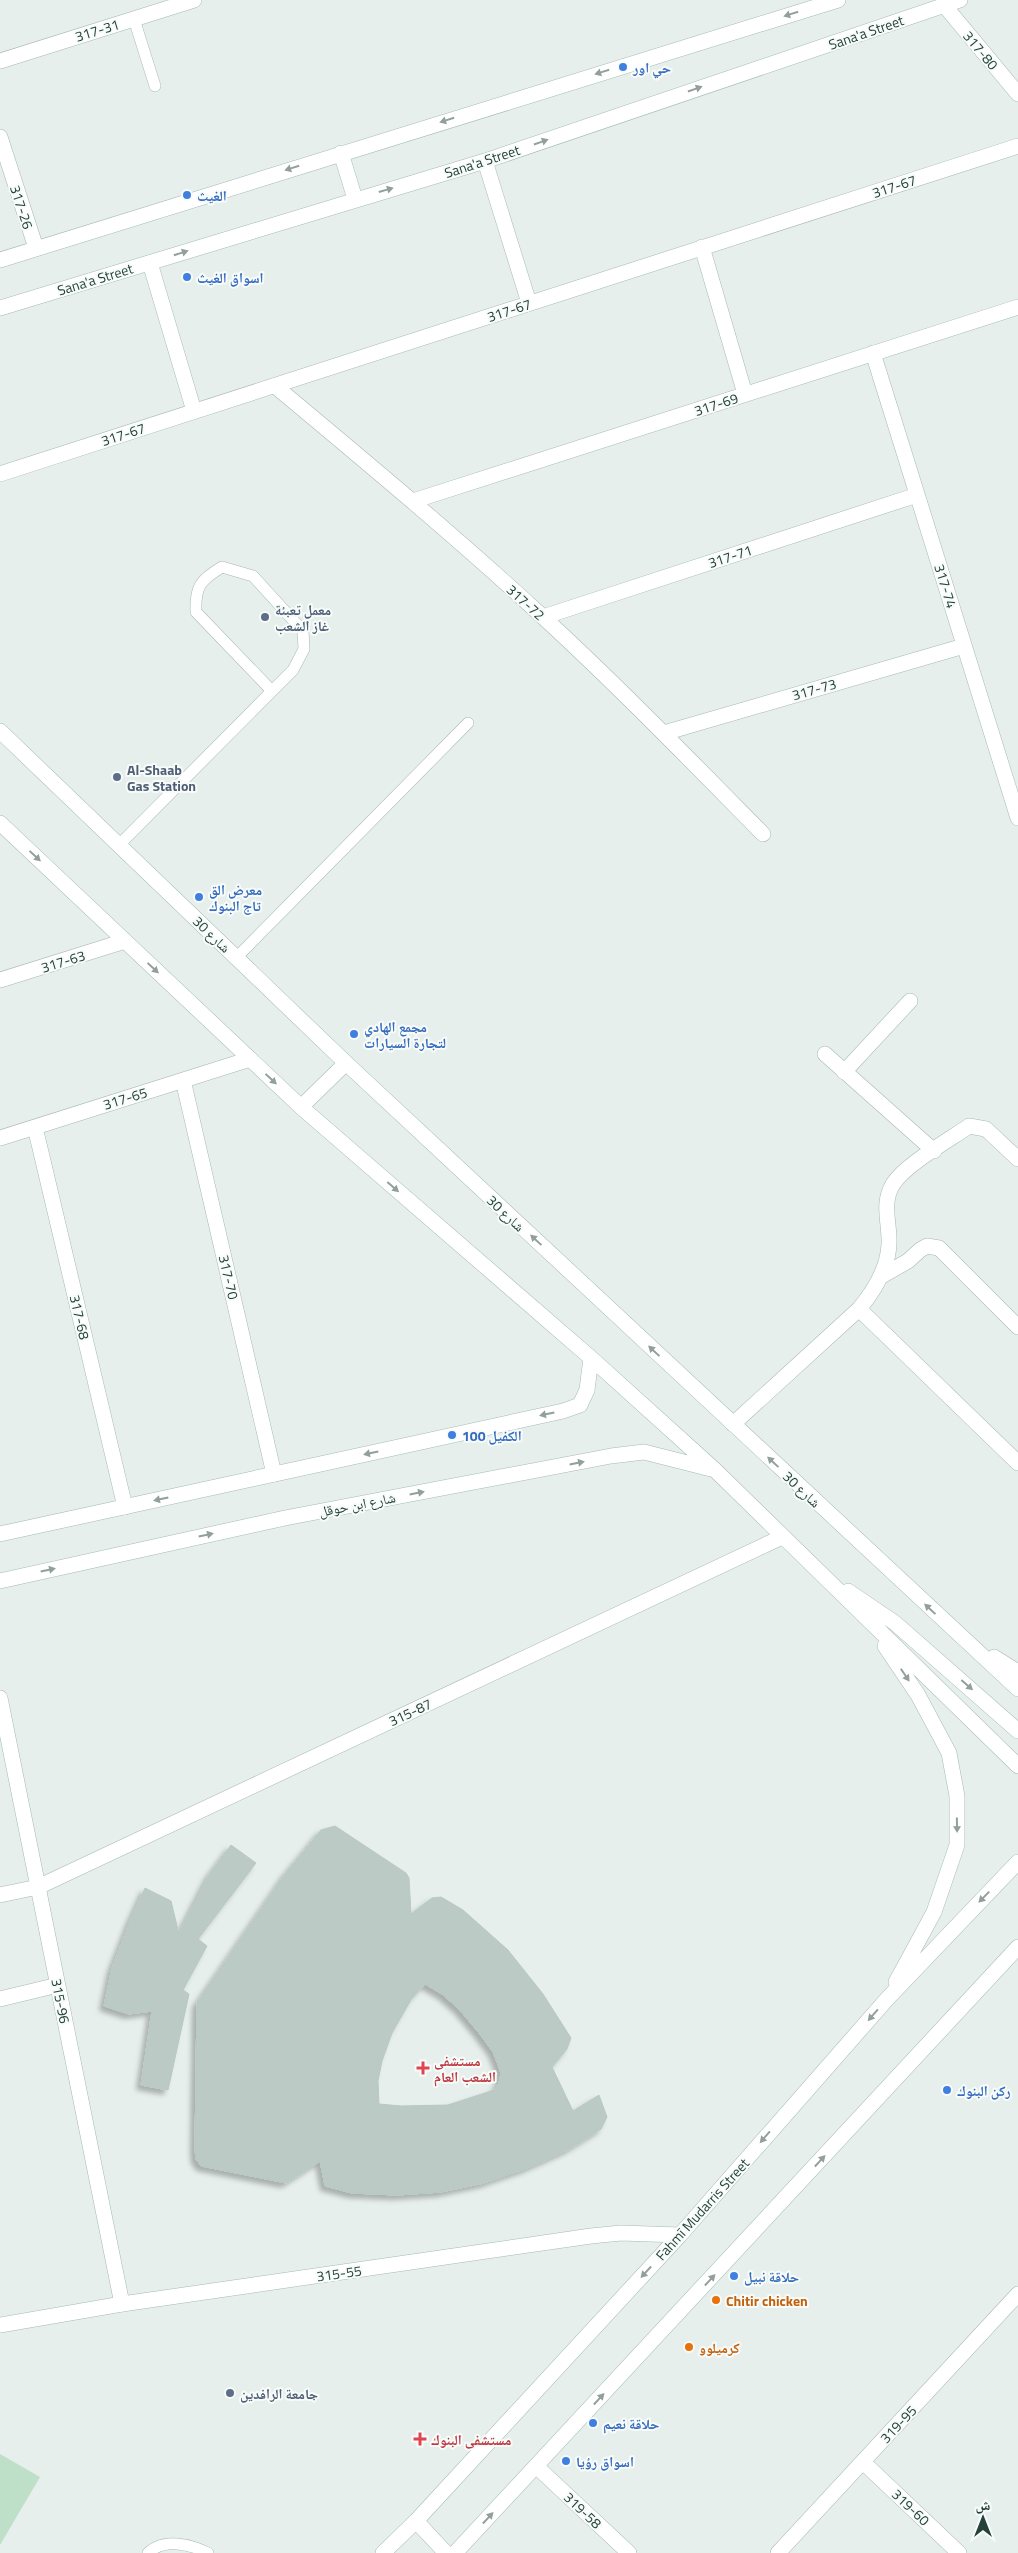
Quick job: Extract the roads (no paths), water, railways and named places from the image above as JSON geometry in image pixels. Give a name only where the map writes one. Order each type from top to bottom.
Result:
[{"type":"street","name":"317-31","points":[[0,61],[194,0]]},
{"type":"street","points":[[0,260],[342,152],[838,0]]},
{"type":"street","name":"Sana'a Street","points":[[0,308],[485,161],[960,0]]},
{"type":"street","name":"317-80","points":[[944,5],[1018,94]]},
{"type":"street","name":"317-26","points":[[0,137],[36,248]]},
{"type":"street","name":"317-67","points":[[0,474],[1018,146]]},
{"type":"street","points":[[342,152],[355,199]]},
{"type":"street","points":[[485,161],[529,303]]},
{"type":"street","points":[[702,247],[745,394]]},
{"type":"street","points":[[150,263],[194,411]]},
{"type":"street","name":"317-69","points":[[413,501],[1018,307]]},
{"type":"street","name":"317-74","points":[[873,353],[1018,816]]},
{"type":"street","name":"317-72","points":[[274,386],[413,501],[543,617],[664,733],[763,834]]},
{"type":"street","name":"317-71","points":[[543,617],[917,495]]},
{"type":"street","name":"317-73","points":[[664,733],[964,646]]},
{"type":"street","name":"شارع 30","points":[[0,731],[346,1063],[1018,1689]]},
{"type":"street","points":[[0,823],[301,1107],[590,1358],[715,1470],[1018,1766]]},
{"type":"street","name":"317-63","points":[[0,980],[125,941]]},
{"type":"street","points":[[844,1072],[910,1001]]},
{"type":"street","points":[[825,1054],[934,1151]]},
{"type":"street","name":"317-65","points":[[0,1138],[250,1059]]},
{"type":"street","points":[[301,1107],[346,1063]]},
{"type":"street","name":"317-70","points":[[183,1080],[274,1474]]},
{"type":"street","name":"317-68","points":[[35,1126],[125,1507]]},
{"type":"street","points":[[733,1424],[871,1296],[887,1259],[889,1243],[886,1220],[888,1196],[901,1175],[969,1126],[978,1126],[995,1135],[1018,1159]]},
{"type":"street","points":[[880,1277],[908,1261],[920,1250],[932,1246],[938,1248],[1018,1327]]},
{"type":"street","points":[[859,1309],[1018,1463]]},
{"type":"street","points":[[0,1534],[563,1411],[580,1405],[587,1390],[590,1358]]},
{"type":"street","name":"شارع ابن حوقل","points":[[0,1581],[284,1518],[611,1456],[644,1452],[715,1470]]},
{"type":"street","name":"315-87","points":[[0,1895],[38,1887],[782,1537]]},
{"type":"street","points":[[817,1571],[896,1623],[1018,1731]]},
{"type":"street","points":[[868,1620],[918,1694],[944,1745],[948,1753],[957,1796],[958,1845],[934,1912],[887,1999]]},
{"type":"street","points":[[957,1634],[1018,1672]]},
{"type":"street","name":"315-96","points":[[0,1698],[5,1750],[38,1887],[122,2304]]},
{"type":"street","name":"Fahmī Mudarris Street","points":[[383,2553],[416,2521],[680,2235],[887,1999],[1018,1862]]},
{"type":"street","points":[[455,2553],[537,2467],[1018,1947]]},
{"type":"street","points":[[0,1999],[58,1985]]},
{"type":"street","name":"315-55","points":[[0,2325],[122,2304],[591,2236],[620,2233],[680,2235]]},
{"type":"street","name":"319-95","points":[[778,2553],[1018,2294]]},
{"type":"street","name":"319-60","points":[[863,2462],[959,2553]]},
{"type":"street","name":"319-58","points":[[537,2467],[630,2553]]},
{"type":"street","points":[[416,2521],[446,2553]]},
{"type":"lane","points":[[134,19],[155,86]]},
{"type":"lane","points":[[119,844],[272,691],[293,670],[304,649],[303,631],[253,576],[222,567],[206,576],[196,593],[196,612],[272,691]]},
{"type":"lane","points":[[236,958],[468,722]]},
{"type":"lane","points":[[148,2553],[154,2547],[180,2543],[208,2553]]},
{"type":"place","name":"حي اور","points":[[623,67]]},
{"type":"place","name":"الغيث","points":[[187,195]]},
{"type":"place","name":"اسواق الغيث","points":[[187,277]]},
{"type":"place","name":"معمل تعبئة غاز الشعب","points":[[265,617]]},
{"type":"place","name":"Al-Shaab Gas Station","points":[[117,777]]},
{"type":"place","name":"معرض الق تاج البنوك","points":[[199,897]]},
{"type":"place","name":"مجمع الهادي لتجارة السيارات","points":[[354,1034]]},
{"type":"place","name":"الكفيل 100","points":[[452,1435]]},
{"type":"place","name":"مستشفى الشعب العام","points":[[423,2068]]},
{"type":"place","name":"ركن البنوك","points":[[947,2090]]},
{"type":"place","name":"حلاقة نبيل","points":[[734,2276]]},
{"type":"place","name":"Chitir chicken","points":[[716,2300]]},
{"type":"place","name":"كرميلوو","points":[[689,2347]]},
{"type":"place","name":"جامعة الرافدين","points":[[230,2393]]},
{"type":"place","name":"حلاقة نعيم","points":[[593,2423]]},
{"type":"place","name":"مستشفى البنوك","points":[[420,2439]]},
{"type":"place","name":"اسواق رؤيا","points":[[566,2461]]}]
